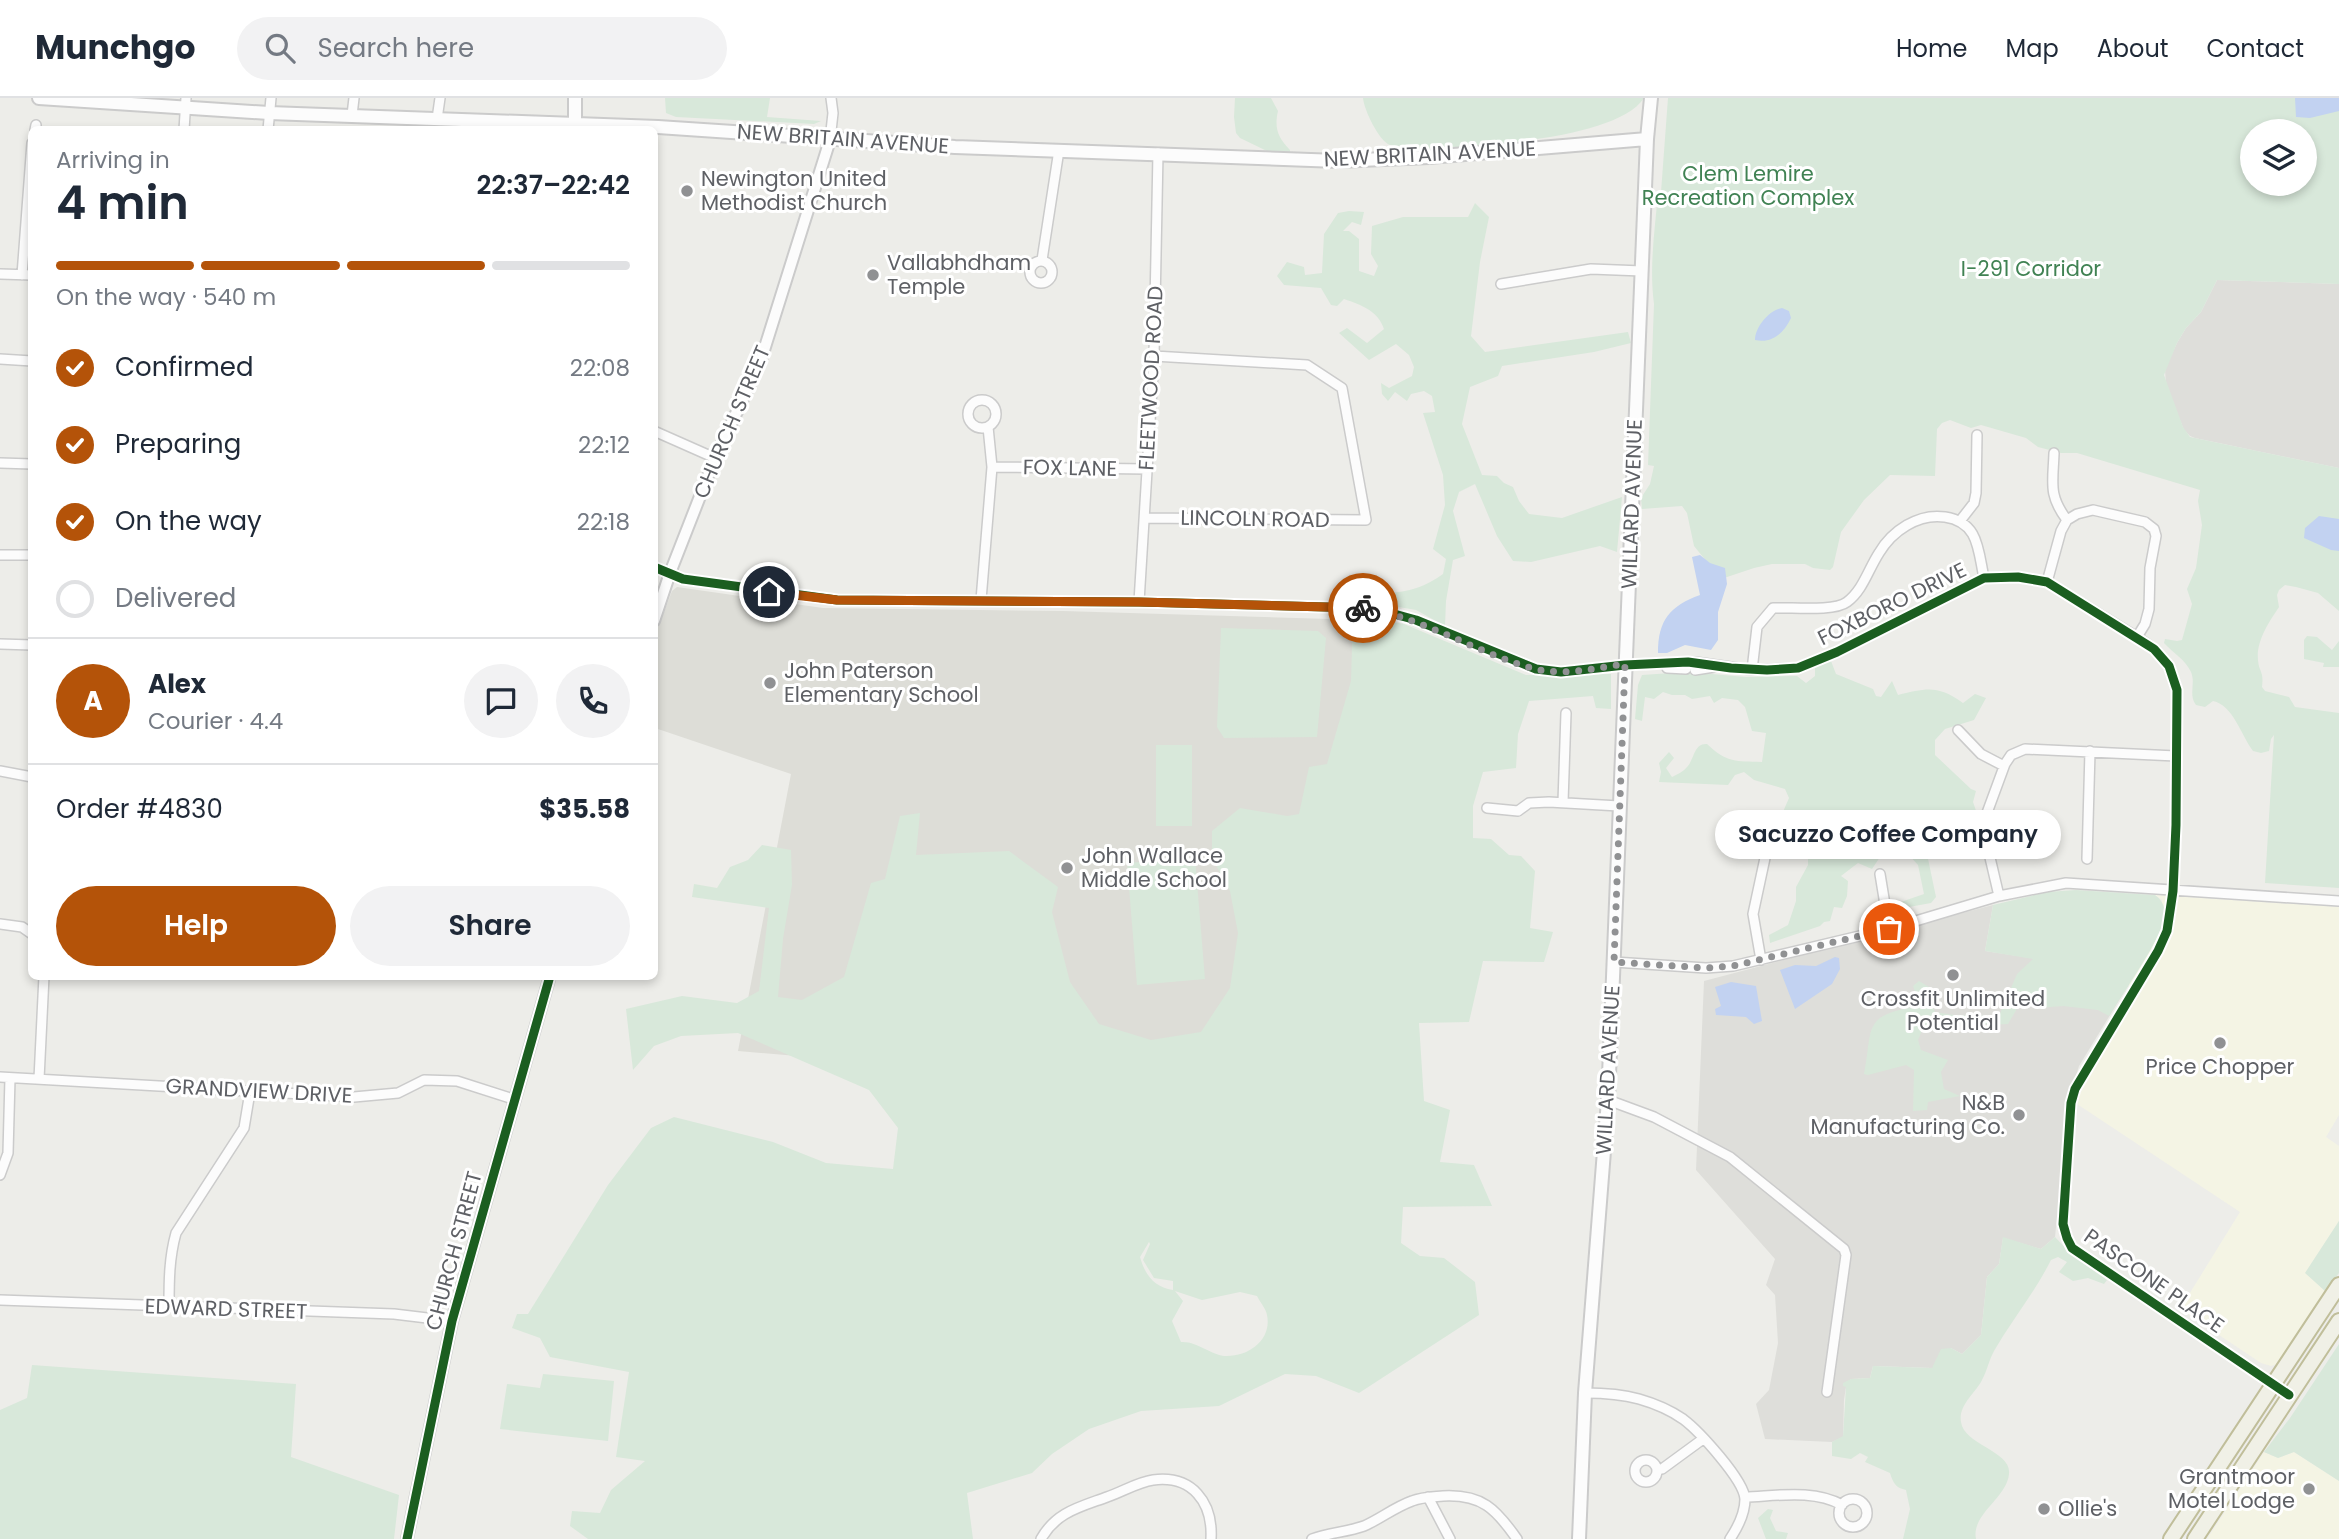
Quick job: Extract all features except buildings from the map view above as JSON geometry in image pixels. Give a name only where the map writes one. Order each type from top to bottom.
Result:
[{"type":"highway","points":[[2171,1539],[2339,1285]]},
{"type":"highway","points":[[2195,1539],[2339,1321]]},
{"type":"main road","name":"NEW BRITAIN AVENUE","points":[[39,98],[185,103],[269,113],[438,119],[462,125],[575,123],[620,126]]},
{"type":"main road","points":[[575,98],[575,123]]},
{"type":"main road","name":"WILLARD AVENUE","points":[[1579,1539],[1585,1393],[1608,1100],[1647,139],[1651,98]]},
{"type":"main road","name":"NEW BRITAIN AVENUE","points":[[658,129],[830,140],[1378,160],[1647,139]]},
{"type":"street","points":[[268,126],[271,98]]},
{"type":"street","points":[[352,116],[354,98]]},
{"type":"street","points":[[438,119],[440,98]]},
{"type":"street","points":[[830,140],[833,113],[831,98]]},
{"type":"street","points":[[184,126],[185,103]]},
{"type":"street","name":"CHURCH STREET","points":[[658,609],[715,458],[761,363],[830,140]]},
{"type":"street","points":[[1042,260],[1059,150]]},
{"type":"street","name":"FLEETWOOD ROAD","points":[[1139,602],[1154,356],[1158,153]]},
{"type":"street","points":[[0,274],[27,275],[28,249]]},
{"type":"street","points":[[1501,284],[1591,269],[1642,271]]},
{"type":"street","name":"LINCOLN ROAD","points":[[1144,518],[1366,520],[1342,388],[1307,365],[1154,356]]},
{"type":"street","points":[[0,359],[28,361]]},
{"type":"street","points":[[981,600],[992,467],[989,427]]},
{"type":"street","points":[[658,433],[715,458]]},
{"type":"street","points":[[1960,521],[1974,503],[1976,493],[1976,435]]},
{"type":"street","points":[[2054,453],[2053,495],[2055,505],[2067,520]]},
{"type":"street","points":[[0,463],[28,464]]},
{"type":"street","name":"FOX LANE","points":[[992,467],[1147,469]]},
{"type":"street","points":[[2047,582],[2061,531],[2067,520],[2093,510],[2146,522],[2154,529],[2156,536],[2150,568],[2149,609],[2145,624],[2137,637]]},
{"type":"street","points":[[1752,670],[1757,627],[1773,608],[1829,607],[1844,604],[1860,589],[1880,551],[1898,531],[1915,519],[1940,516],[1966,525],[1974,535],[1984,578]]},
{"type":"street","points":[[0,555],[28,555]]},
{"type":"street","name":"FOXBORO DRIVE","points":[[658,568],[683,579],[837,600],[1139,602],[1363,608],[1416,621],[1536,669],[1561,672],[1625,664],[1691,666],[1709,670],[1716,666],[1784,670],[1808,664],[1984,578],[2018,577],[2047,582],[2137,637],[2154,649],[2169,666],[2178,690],[2173,891]]},
{"type":"street","points":[[0,644],[28,645]]},
{"type":"street","points":[[1563,802],[1566,713]]},
{"type":"street","points":[[1958,730],[1981,754],[2004,766]]},
{"type":"street","points":[[1999,896],[1984,821],[2004,766],[2011,755],[2025,749],[2176,756]]},
{"type":"street","points":[[2087,859],[2090,751]]},
{"type":"street","points":[[0,771],[28,776]]},
{"type":"street","points":[[1487,808],[1518,811],[1529,803],[1563,802],[1619,806]]},
{"type":"street","points":[[1761,847],[1765,858],[1754,903],[1753,924],[1761,960]]},
{"type":"street","points":[[1880,874],[1889,929]]},
{"type":"street","points":[[1614,962],[1706,968],[1733,966],[1889,929],[1999,896],[2066,883],[2339,901]]},
{"type":"street","name":"PASCONE PLACE","points":[[2173,891],[2167,931],[2158,951],[2075,1089],[2071,1105],[2063,1224],[2072,1248],[2289,1395]]},
{"type":"street","points":[[0,924],[28,932]]},
{"type":"street","points":[[39,1079],[44,980]]},
{"type":"street","name":"CHURCH STREET","points":[[407,1539],[452,1321],[513,1099],[549,980]]},
{"type":"street","points":[[0,1175],[8,1153],[5,1078]]},
{"type":"street","name":"GRANDVIEW DRIVE","points":[[5,1078],[354,1097],[398,1093],[424,1080],[457,1081],[513,1099]]},
{"type":"street","points":[[169,1307],[169,1273],[176,1233],[244,1128],[250,1092]]},
{"type":"street","points":[[1608,1100],[1654,1116],[1730,1157],[1844,1249],[1846,1255],[1827,1392]]},
{"type":"street","name":"EDWARD STREET","points":[[0,1300],[394,1314],[452,1321]]},
{"type":"street","points":[[1585,1393],[1626,1396],[1661,1408],[1683,1419],[1703,1439],[1736,1476],[1745,1497],[1740,1522],[1730,1539]]},
{"type":"street","points":[[1658,1470],[1703,1439]]},
{"type":"street","points":[[1041,1539],[1048,1526],[1064,1513],[1150,1480],[1171,1479],[1192,1488],[1205,1502],[1212,1525],[1212,1539]]},
{"type":"street","points":[[1312,1539],[1363,1526],[1411,1502],[1428,1497],[1464,1496],[1482,1502],[1502,1518],[1517,1539]]},
{"type":"street","points":[[1745,1497],[1814,1496],[1842,1505]]},
{"type":"street","points":[[1428,1497],[1450,1539]]},
{"type":"shaded area","points":[[2217,280],[2339,284],[2339,468],[2195,438],[2184,430],[2166,385],[2165,369],[2177,343],[2201,312]]},
{"type":"shaded area","name":"John Wallace Middle School","points":[[677,587],[823,608],[1063,611],[1364,620],[1293,1077],[914,1066],[738,1051],[791,774],[658,729],[658,628],[672,591]]},
{"type":"shaded area","points":[[2155,895],[2339,907],[2339,1115],[2326,1137],[2339,1146],[2339,1221],[2306,1272],[2325,1291],[2280,1363],[2271,1366],[2261,1363],[2180,1309],[2240,1212],[2077,1104],[2080,1089],[2119,1026],[2126,1009],[2129,984],[2161,930],[2162,900]]},
{"type":"shaded area","points":[[1993,905],[1985,951],[2121,972],[2129,984],[2079,1066],[2069,1098],[2055,1237],[2041,1249],[2003,1238],[1999,1264],[1987,1277],[1981,1335],[1962,1354],[1951,1348],[1933,1368],[1873,1366],[1870,1378],[1851,1379],[1846,1387],[1844,1400],[1843,1437],[1832,1442],[1765,1439],[1756,1404],[1769,1390],[1778,1343],[1775,1295],[1766,1285],[1775,1259],[1696,1170],[1704,981]]},
{"type":"shaded area","points":[[2264,1452],[2278,1458],[2294,1452],[2339,1481],[2339,1539],[2207,1539]]},
{"type":"green space","points":[[665,98],[770,98],[767,117],[821,121],[814,124],[676,117],[666,113]]},
{"type":"green space","points":[[1235,98],[1271,98],[1278,111],[1278,132],[1290,154],[1269,152],[1240,138],[1236,133],[1234,117]]},
{"type":"green space","points":[[1363,98],[1644,98],[1628,112],[1604,124],[1573,132],[1539,139],[1418,151],[1418,146],[1397,147],[1381,138],[1366,110]]},
{"type":"green space","name":"I-291 Corridor","points":[[1668,98],[2339,98],[2339,284],[2217,280],[2201,312],[2177,343],[2164,375],[2183,427],[2190,437],[2339,468],[2339,611],[2318,593],[2285,585],[2277,595],[2279,607],[2264,632],[2258,653],[2262,687],[2265,691],[2289,697],[2295,707],[2339,713],[2339,888],[2265,883],[2274,735],[2269,751],[2253,751],[2226,708],[2213,701],[2205,707],[2196,705],[2191,672],[2164,643],[2165,639],[2182,640],[2192,604],[2187,589],[2196,568],[2202,525],[2198,501],[2200,490],[2077,453],[2061,453],[2038,447],[2026,438],[1981,425],[1971,428],[1950,420],[1937,429],[1935,476],[1890,475],[1864,500],[1841,532],[1830,570],[1805,564],[1772,564],[1721,579],[1694,546],[1687,513],[1682,506],[1642,509],[1641,498],[1650,484],[1654,466],[1648,465],[1654,304],[1652,262],[1658,192],[1661,192]]},
{"type":"green space","points":[[1475,203],[1489,217],[1480,262],[1471,336],[1485,352],[1628,332],[1631,343],[1594,352],[1502,366],[1498,376],[1470,387],[1462,424],[1482,475],[1497,476],[1513,487],[1529,514],[1562,518],[1622,497],[1617,552],[1600,546],[1531,562],[1513,561],[1497,536],[1475,484],[1459,492],[1453,511],[1465,556],[1453,560],[1445,626],[1416,610],[1393,606],[1387,593],[1416,588],[1443,574],[1446,559],[1433,549],[1445,505],[1443,475],[1423,413],[1435,412],[1432,396],[1424,391],[1411,394],[1407,401],[1395,392],[1388,401],[1382,394],[1381,383],[1389,388],[1412,376],[1414,367],[1409,355],[1396,344],[1369,360],[1339,333],[1347,328],[1367,343],[1384,329],[1378,318],[1363,306],[1344,299],[1337,306],[1331,305],[1321,288],[1284,285],[1277,276],[1287,262],[1304,267],[1305,275],[1322,273],[1324,234],[1338,213],[1364,212],[1361,225],[1352,222],[1343,231],[1349,231],[1359,239],[1359,271],[1374,276],[1378,266],[1371,254],[1372,226],[1403,217],[1468,217]]},
{"type":"green space","points":[[1353,615],[1404,624],[1526,675],[1611,674],[1611,709],[1596,708],[1593,696],[1529,701],[1518,734],[1516,768],[1483,772],[1473,806],[1473,838],[1491,839],[1509,855],[1521,856],[1535,871],[1530,928],[1553,932],[1544,962],[1483,961],[1469,1022],[1419,1023],[1424,1101],[1450,1110],[1440,1162],[1474,1165],[1492,1206],[1403,1207],[1401,1243],[1420,1256],[1444,1258],[1475,1282],[1479,1315],[1359,1393],[1316,1376],[1285,1374],[1219,1406],[1141,1411],[1089,1429],[1052,1454],[1032,1473],[967,1493],[973,1539],[588,1539],[570,1526],[572,1511],[600,1513],[611,1490],[645,1461],[616,1457],[629,1372],[550,1357],[540,1338],[512,1328],[517,1314],[528,1314],[608,1185],[651,1128],[674,1117],[773,1142],[826,1163],[893,1169],[898,1128],[869,1090],[738,1033],[681,1036],[654,1046],[633,1070],[626,1009],[682,996],[737,1003],[759,991],[769,908],[692,897],[694,884],[717,888],[730,867],[748,860],[762,845],[791,850],[792,885],[783,939],[778,997],[802,1000],[844,977],[871,883],[885,879],[900,816],[920,813],[916,855],[1009,851],[1058,887],[1052,912],[1070,982],[1099,1024],[1151,1040],[1201,1032],[1230,988],[1238,933],[1230,891],[1212,858],[1212,831],[1240,808],[1287,816],[1299,814],[1309,767],[1327,764],[1351,681]],"holes":[[[1149,1242],[1143,1260],[1154,1278],[1173,1281],[1173,1290],[1156,1283],[1145,1269],[1140,1257]],[[1175,1291],[1202,1300],[1240,1292],[1257,1296],[1267,1315],[1268,1324],[1263,1339],[1244,1353],[1227,1356],[1181,1342],[1172,1321],[1183,1301]]]},
{"type":"green space","points":[[1221,628],[1318,631],[1326,638],[1317,737],[1224,738],[1217,727]]},
{"type":"green space","points":[[2307,636],[2317,637],[2332,650],[2339,641],[2339,667],[2323,667],[2324,663],[2304,659],[2304,640]]},
{"type":"green space","points":[[1831,661],[1836,674],[1873,689],[1876,696],[1881,697],[1892,681],[1898,695],[1932,690],[1946,693],[1963,703],[1975,694],[1986,698],[1974,720],[1945,729],[1935,740],[1935,755],[1976,791],[1973,802],[1980,822],[1952,824],[1927,854],[1936,897],[1931,903],[1898,909],[1895,904],[1924,894],[1918,865],[1908,854],[1891,858],[1880,857],[1872,869],[1858,863],[1841,876],[1848,881],[1847,896],[1842,908],[1834,907],[1830,921],[1770,943],[1769,935],[1788,925],[1796,901],[1796,887],[1808,865],[1808,848],[1798,831],[1784,827],[1782,814],[1789,798],[1785,789],[1754,780],[1744,772],[1735,775],[1728,785],[1659,782],[1659,763],[1669,752],[1674,758],[1666,768],[1672,777],[1689,765],[1702,744],[1707,744],[1720,755],[1732,760],[1762,762],[1766,733],[1752,731],[1745,707],[1738,700],[1722,698],[1714,703],[1710,696],[1692,699],[1685,695],[1663,692],[1654,699],[1645,697],[1642,721],[1635,719],[1638,685],[1642,675],[1686,672],[1746,677],[1797,676],[1806,683],[1815,676],[1815,668]]},
{"type":"green space","points":[[1156,745],[1192,745],[1192,826],[1156,826]]},
{"type":"green space","points":[[1195,858],[1205,979],[1137,985],[1127,863]]},
{"type":"green space","points":[[2076,890],[2155,895],[2164,908],[2163,924],[2158,936],[2109,1016],[2098,1010],[2063,1006],[2038,1008],[2021,1002],[2008,1024],[1942,1023],[1923,1028],[1918,1040],[1921,1050],[1948,1060],[1941,1072],[1944,1089],[1960,1096],[1928,1102],[1927,1110],[1913,1111],[1914,1070],[1906,1065],[1864,1074],[1873,1027],[1886,1015],[1914,1007],[1918,1000],[1913,986],[1919,981],[1929,987],[1929,1000],[1935,1012],[1999,1016],[2017,974],[2033,959],[1985,951],[1993,905],[2047,892]]},
{"type":"green space","points":[[2339,1221],[2339,1273],[2325,1291],[2305,1273]]},
{"type":"green space","points":[[2003,1237],[2041,1249],[2055,1237],[2073,1256],[2107,1280],[2104,1284],[2088,1278],[2073,1281],[2059,1272],[2067,1262],[2058,1257],[2051,1260],[1994,1351],[1982,1380],[1964,1405],[1961,1422],[1964,1430],[2003,1459],[2009,1474],[2002,1491],[1979,1522],[1976,1539],[1903,1539],[1910,1509],[1906,1490],[1895,1484],[1890,1473],[1865,1462],[1868,1457],[1860,1453],[1851,1459],[1832,1456],[1832,1442],[1843,1436],[1846,1387],[1843,1383],[1851,1379],[1870,1378],[1873,1366],[1932,1368],[1941,1349],[1951,1348],[1962,1354],[1981,1335],[1987,1277],[1999,1264]]},
{"type":"green space","points":[[2339,1344],[2339,1481],[2294,1452],[2278,1458],[2264,1452]]},
{"type":"green space","points":[[32,1365],[296,1384],[291,1457],[399,1495],[394,1539],[0,1539],[0,1410],[27,1398]]},
{"type":"green space","points":[[543,1374],[614,1381],[608,1441],[500,1429],[507,1384],[540,1388]]},
{"type":"green space","points":[[1768,1509],[1773,1510],[1770,1518],[1776,1531],[1788,1533],[1786,1539],[1766,1539],[1758,1518]]},
{"type":"water","points":[[2295,98],[2339,98],[2339,111],[2310,118],[2296,117]]},
{"type":"water","points":[[1782,308],[1789,311],[1791,318],[1785,328],[1772,339],[1755,340],[1757,330],[1764,320],[1772,312]]},
{"type":"water","points":[[2319,516],[2339,519],[2339,551],[2304,538],[2305,528]]},
{"type":"water","points":[[1700,555],[1710,563],[1725,568],[1727,584],[1718,612],[1718,640],[1711,650],[1685,645],[1667,653],[1658,653],[1660,632],[1668,616],[1681,604],[1700,595],[1692,557]]},
{"type":"water","points":[[1835,957],[1839,958],[1840,969],[1832,984],[1795,1009],[1780,970],[1795,965],[1816,966]]},
{"type":"water","points":[[1731,982],[1756,986],[1762,1021],[1754,1024],[1746,1017],[1716,1015],[1715,1009],[1721,1006],[1715,987]]},
{"type":"cycle path","points":[[658,569],[683,579],[837,600],[1139,602],[1363,608],[1416,620],[1536,669],[1561,672],[1688,662],[1767,670],[1798,668],[1837,652],[1984,578],[2018,577],[2047,582],[2154,649],[2169,666],[2177,690],[2176,825],[2173,891],[2167,931],[2158,951],[2075,1089],[2071,1103],[2063,1224],[2067,1238],[2072,1248],[2289,1395]]},
{"type":"cycle path","points":[[407,1539],[452,1321],[549,980]]},
{"type":"way so far","points":[[1363,608],[1416,621],[1536,669],[1561,672],[1625,664],[1614,962],[1706,968],[1733,966],[1889,929]]},
{"type":"place","name":"Newington United Methodist Church","points":[[687,191]]},
{"type":"place","name":"Vallabhdham Temple","points":[[873,275]]},
{"type":"place","name":"John Paterson Elementary School","points":[[770,683]]},
{"type":"place","name":"John Wallace Middle School","points":[[1067,868]]},
{"type":"place","name":"Sacuzzo Coffee Company","points":[[1889,929]]},
{"type":"place","name":"Crossfit Unlimited Potential","points":[[1953,975]]},
{"type":"place","name":"Price Chopper","points":[[2220,1043]]},
{"type":"place","name":"N&B Manufacturing Co.","points":[[2019,1115]]},
{"type":"place","name":"Grantmoor Motel Lodge","points":[[2309,1489]]},
{"type":"place","name":"Ollie's","points":[[2044,1509]]},
{"type":"route","points":[[769,592],[837,600],[1139,602],[1363,608]]},
{"type":"park label","name":"Clem Lemire Recreation Complex","points":[[1748,186]]}]
